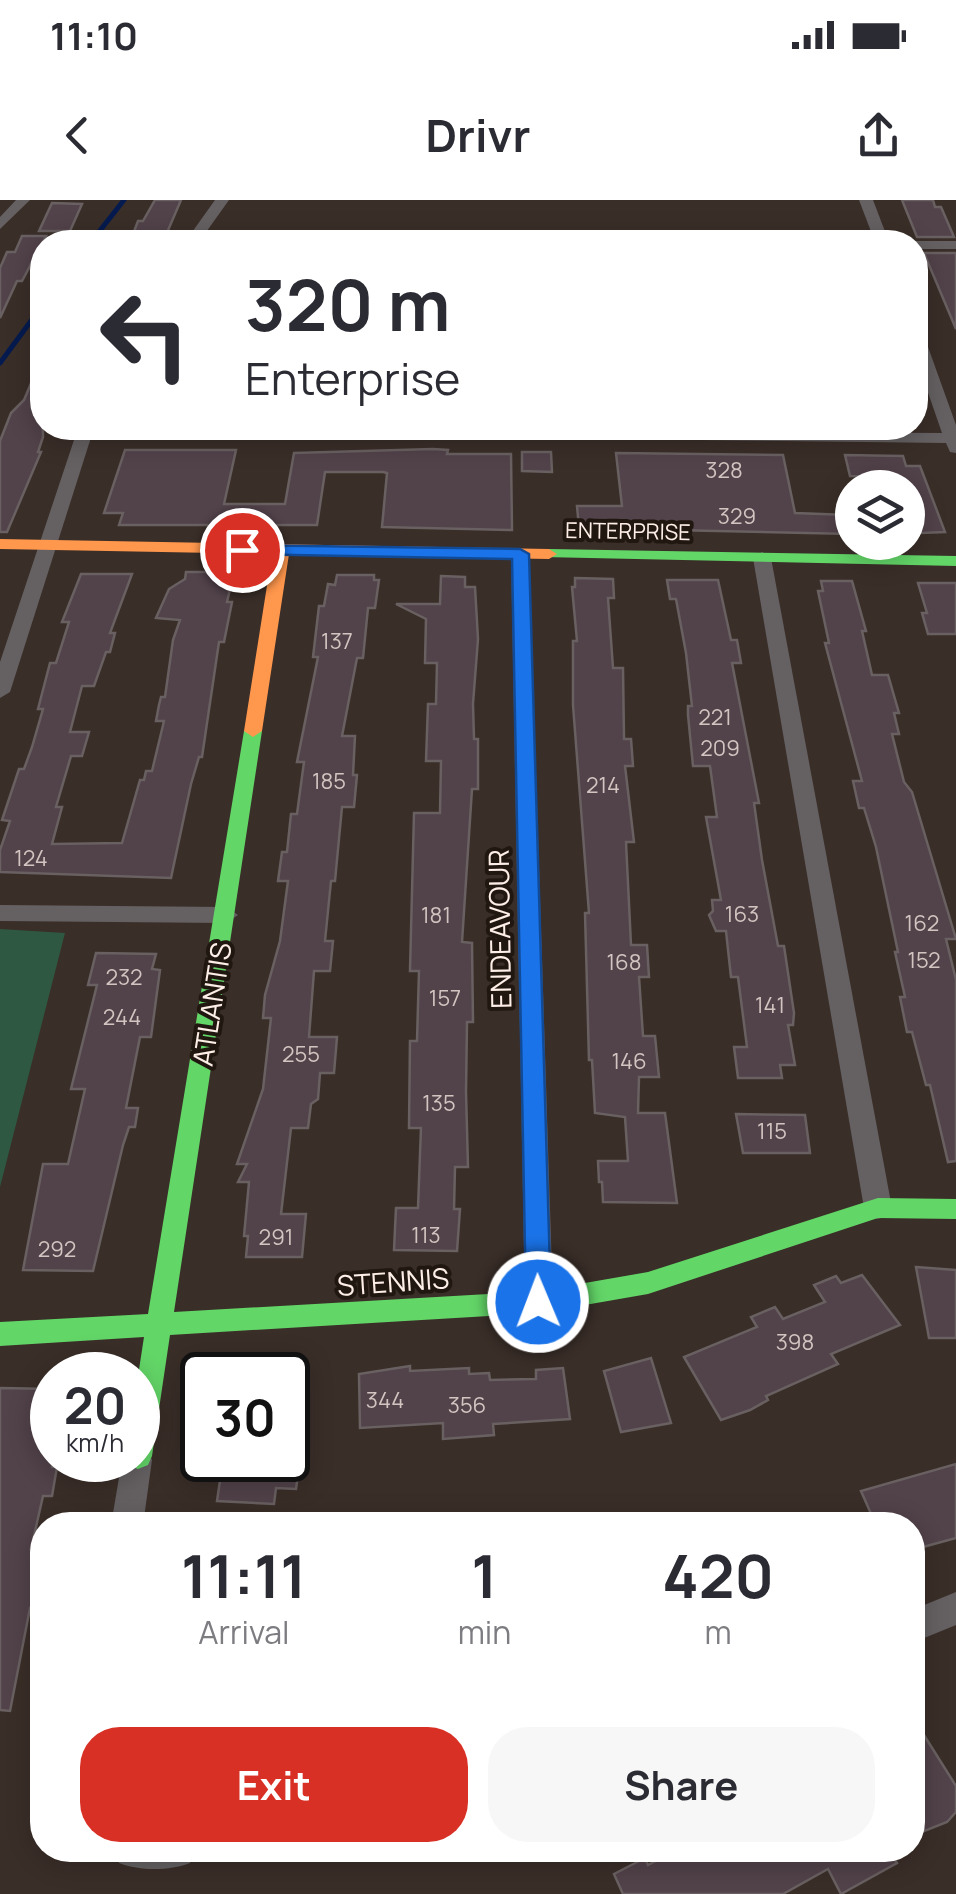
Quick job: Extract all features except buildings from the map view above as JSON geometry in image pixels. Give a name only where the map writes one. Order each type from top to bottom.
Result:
[{"type":"street","points":[[0,225],[23,200]]},
{"type":"street","points":[[201,230],[222,200]]},
{"type":"street","points":[[866,200],[877,230]]},
{"type":"street","points":[[928,245],[956,246]]},
{"type":"street","points":[[787,440],[954,443],[928,370]]},
{"type":"street","points":[[0,692],[82,440]]},
{"type":"street","name":"ENTERPRISE","points":[[0,544],[281,552],[956,561]]},
{"type":"street","name":"ATLANTIS","points":[[153,1352],[226,915],[281,552]]},
{"type":"street","name":"ENDEAVOUR","points":[[520,554],[538,1302]]},
{"type":"street","points":[[762,558],[878,1208]]},
{"type":"street","points":[[0,913],[226,915]]},
{"type":"street","name":"STENNIS","points":[[0,1334],[538,1302],[648,1283],[878,1208],[956,1209]]},
{"type":"street","name":"ATLANTIS","points":[[128,1512],[133,1482]]},
{"type":"street","points":[[925,1621],[956,1608]]},
{"type":"green space","points":[[0,929],[65,933],[0,1187]]},
{"type":"waterway","points":[[100,230],[124,200]]},
{"type":"waterway","points":[[0,363],[30,322]]},
{"type":"traffic: fast","points":[[549,554],[956,561]]},
{"type":"traffic: fast","points":[[154,1352],[253,731]]},
{"type":"traffic: fast","points":[[0,1334],[539,1302],[648,1283],[878,1208],[956,1209]]},
{"type":"traffic: slow","points":[[0,544],[549,554]]},
{"type":"traffic: slow","points":[[253,731],[281,551]]},
{"type":"route","points":[[242,550],[520,554],[538,1302]]}]
